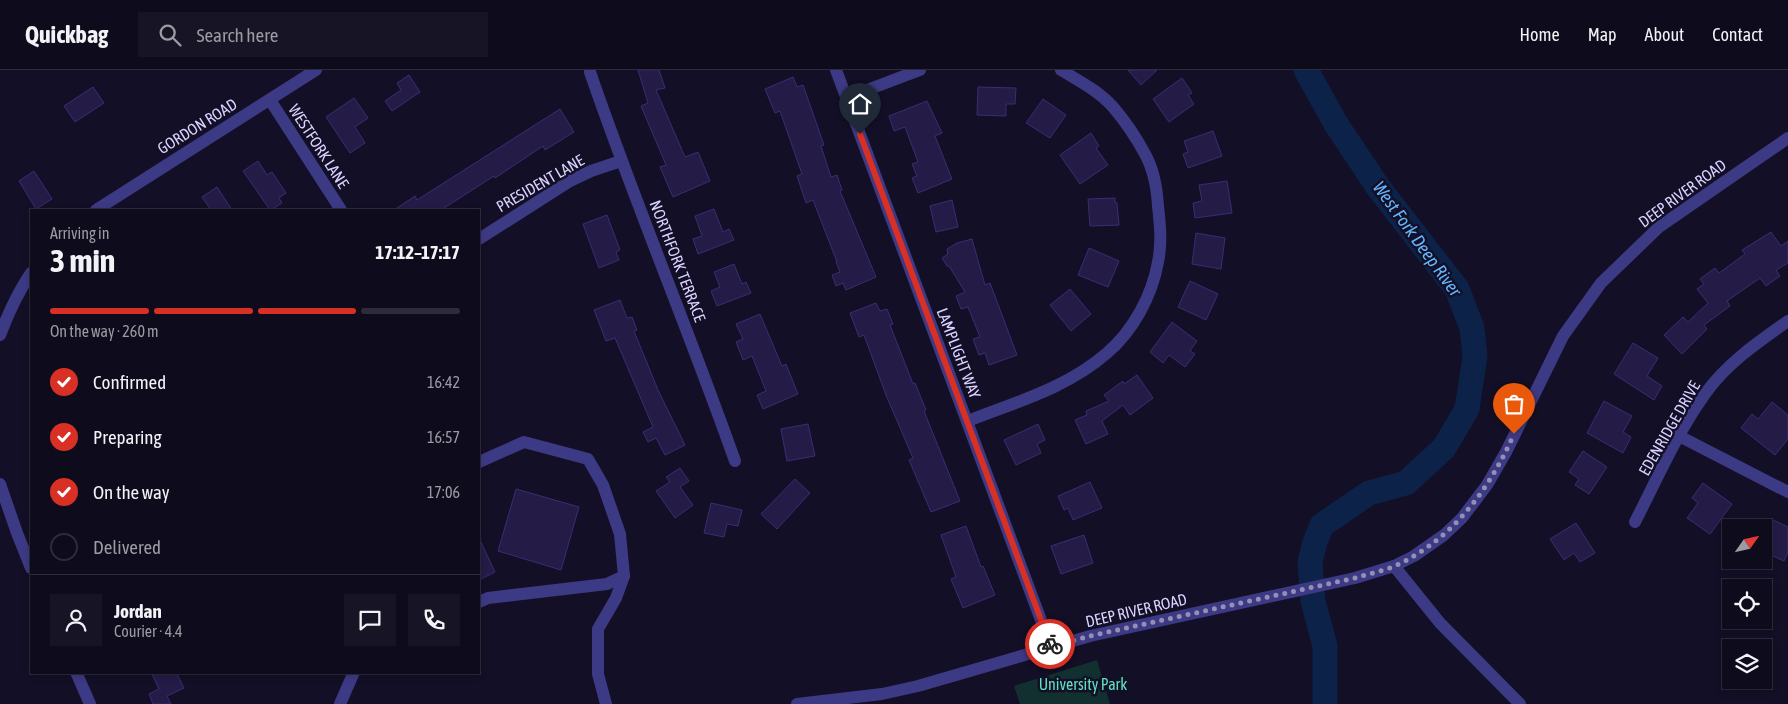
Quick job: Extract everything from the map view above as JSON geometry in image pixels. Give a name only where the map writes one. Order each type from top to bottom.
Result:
[{"type":"street","name":"GORDON ROAD","points":[[97,209],[137,182],[316,70]]},
{"type":"street","name":"LAMPLIGHT WAY","points":[[836,70],[1051,647]]},
{"type":"street","points":[[846,98],[920,70]]},
{"type":"street","points":[[968,421],[1060,385],[1107,353],[1126,333],[1142,309],[1158,264],[1160,240],[1156,187],[1146,155],[1112,106],[1087,85],[1061,70]]},
{"type":"street","name":"NORTHFORK TERRACE","points":[[590,72],[621,161],[703,371],[734,461]]},
{"type":"street","name":"WESTFORK LANE","points":[[270,100],[341,209]]},
{"type":"street","name":"DEEP RIVER ROAD","points":[[797,704],[900,690],[1090,636],[1355,578],[1394,566],[1430,546],[1462,518],[1487,485],[1506,452],[1563,336],[1601,283],[1659,227],[1788,138]]},
{"type":"street","name":"PRESIDENT LANE","points":[[480,238],[570,181],[591,171],[621,161]]},
{"type":"street","points":[[0,335],[7,317],[30,275]]},
{"type":"street","name":"EDENRIDGE DRIVE","points":[[1635,522],[1679,436],[1705,393],[1732,364],[1788,321]]},
{"type":"street","points":[[1679,436],[1788,492]]},
{"type":"street","points":[[480,462],[524,442],[588,459],[603,485],[620,534],[624,576],[616,598],[598,629],[598,674],[606,704]]},
{"type":"street","points":[[0,484],[16,533],[30,566]]},
{"type":"street","points":[[1394,566],[1444,627],[1520,704]]},
{"type":"street","points":[[480,602],[488,598],[607,584],[624,576]]},
{"type":"street","points":[[77,674],[90,704]]},
{"type":"street","points":[[340,704],[353,674]]},
{"type":"green space","name":"University Park","points":[[1097,660],[1110,704],[1020,704],[1014,686]]},
{"type":"building","points":[[638,70],[659,70],[665,88],[656,90],[685,157],[698,152],[710,181],[673,197],[660,167],[666,165],[641,106],[648,103]]},
{"type":"building","points":[[1128,70],[1157,70],[1141,85]]},
{"type":"building","points":[[409,75],[420,92],[392,111],[385,101],[401,90],[397,83]]},
{"type":"building","points":[[793,77],[797,87],[803,85],[824,145],[821,146],[831,177],[837,175],[842,190],[840,191],[876,277],[846,290],[843,283],[836,286],[832,275],[840,272],[837,262],[813,200],[806,203],[797,176],[802,174],[780,111],[775,113],[765,89]]},
{"type":"building","points":[[1182,78],[1192,93],[1188,95],[1194,104],[1169,122],[1153,99]]},
{"type":"building","points":[[93,87],[104,103],[75,122],[64,106]]},
{"type":"building","points":[[978,87],[1016,88],[1015,104],[1006,104],[1006,116],[977,115]]},
{"type":"building","points":[[354,98],[368,118],[355,127],[365,143],[350,153],[326,117]]},
{"type":"building","points":[[1043,99],[1066,115],[1050,138],[1026,123]]},
{"type":"building","points":[[927,101],[942,133],[935,136],[952,179],[918,193],[912,178],[917,176],[912,164],[918,162],[905,127],[894,131],[889,116]]},
{"type":"building","points":[[560,109],[574,132],[545,150],[543,146],[495,178],[494,176],[443,209],[396,209],[415,196],[417,200]]},
{"type":"building","points":[[1213,131],[1222,156],[1188,168],[1183,154],[1188,152],[1184,141]]},
{"type":"building","points":[[1091,133],[1099,146],[1096,148],[1108,165],[1080,184],[1060,155]]},
{"type":"building","points":[[258,161],[267,175],[272,172],[286,193],[279,198],[282,203],[269,209],[243,171]]},
{"type":"building","points":[[34,171],[52,199],[36,209],[19,181]]},
{"type":"building","points":[[1227,181],[1232,213],[1195,218],[1193,203],[1202,201],[1199,185]]},
{"type":"building","points":[[217,187],[231,209],[210,209],[202,197]]},
{"type":"building","points":[[1115,198],[1119,225],[1090,226],[1088,199]]},
{"type":"building","points":[[952,200],[958,227],[936,232],[930,206]]},
{"type":"building","points":[[714,209],[723,232],[729,229],[734,240],[698,254],[693,239],[702,236],[695,216]]},
{"type":"building","points":[[607,215],[620,250],[616,252],[619,260],[599,268],[583,224]]},
{"type":"building","points":[[1771,232],[1781,246],[1788,241],[1788,263],[1776,270],[1780,276],[1766,286],[1760,278],[1727,301],[1730,306],[1704,325],[1707,329],[1682,354],[1664,335],[1683,317],[1688,322],[1708,303],[1697,289],[1704,284],[1700,279],[1715,268],[1719,273],[1745,254],[1742,250]]},
{"type":"building","points":[[1196,233],[1225,238],[1221,269],[1192,264]]},
{"type":"building","points":[[972,239],[985,285],[990,283],[1017,355],[989,365],[985,353],[979,355],[973,339],[980,337],[968,307],[961,309],[956,296],[965,292],[942,258],[948,254],[947,249],[957,243]]},
{"type":"building","points":[[1089,248],[1119,261],[1108,287],[1078,275]]},
{"type":"building","points":[[734,264],[742,284],[746,282],[751,293],[717,306],[711,291],[720,287],[714,272]]},
{"type":"building","points":[[1190,281],[1218,294],[1206,320],[1178,307]]},
{"type":"building","points":[[1070,289],[1091,314],[1071,331],[1050,305]]},
{"type":"building","points":[[620,300],[627,318],[632,317],[637,330],[634,331],[658,390],[685,445],[665,455],[656,438],[648,442],[643,432],[653,427],[615,338],[606,341],[594,310]]},
{"type":"building","points":[[876,303],[880,311],[887,309],[893,324],[890,325],[913,384],[915,383],[926,410],[924,411],[960,501],[931,512],[909,460],[913,458],[886,395],[864,335],[859,337],[850,313]]},
{"type":"building","points":[[760,314],[782,366],[786,364],[798,394],[763,409],[757,395],[766,391],[752,356],[743,360],[736,342],[743,339],[736,324]]},
{"type":"building","points":[[1172,322],[1197,341],[1190,351],[1195,354],[1185,367],[1169,355],[1163,363],[1150,352]]},
{"type":"building","points":[[1633,343],[1658,358],[1647,376],[1662,386],[1654,400],[1614,374]]},
{"type":"building","points":[[1137,375],[1153,398],[1130,415],[1123,405],[1102,421],[1108,434],[1086,444],[1075,420],[1087,415],[1086,411],[1109,401],[1104,395],[1123,381],[1124,384]]},
{"type":"building","points":[[1604,401],[1632,416],[1623,432],[1631,437],[1623,453],[1587,433]]},
{"type":"building","points":[[1772,402],[1788,415],[1788,439],[1775,455],[1741,428],[1752,414],[1758,419]]},
{"type":"building","points":[[808,424],[815,456],[787,461],[781,429]]},
{"type":"building","points":[[1038,424],[1045,440],[1037,444],[1041,453],[1016,465],[1004,440]]},
{"type":"building","points":[[1583,451],[1607,467],[1589,494],[1575,485],[1579,479],[1569,472]]},
{"type":"building","points":[[680,468],[689,481],[680,487],[693,505],[675,518],[656,491],[670,482],[666,477]]},
{"type":"building","points":[[795,479],[810,493],[777,529],[761,514]]},
{"type":"building","points":[[1090,482],[1102,508],[1073,520],[1068,508],[1064,510],[1058,496]]},
{"type":"building","points":[[1703,483],[1732,504],[1710,534],[1687,518],[1698,503],[1692,498]]},
{"type":"building","points":[[516,489],[579,507],[561,570],[498,551]]},
{"type":"building","points":[[711,503],[742,510],[738,526],[727,524],[724,537],[704,533]]},
{"type":"building","points":[[1773,520],[1788,527],[1788,552],[1784,561],[1772,556]]},
{"type":"building","points":[[1576,523],[1595,553],[1580,562],[1574,553],[1564,560],[1550,539]]},
{"type":"building","points":[[966,526],[981,567],[983,566],[995,595],[963,608],[951,579],[956,577],[941,535]]},
{"type":"building","points":[[1084,535],[1093,563],[1061,574],[1051,546]]},
{"type":"building","points":[[480,540],[495,572],[480,580]]},
{"type":"building","points":[[152,674],[177,674],[184,688],[167,696],[171,704],[153,704],[149,694],[159,689]]},
{"type":"waterway","name":"West Fork Deep River","points":[[1306,70],[1336,124],[1378,187],[1457,289],[1472,328],[1475,356],[1467,409],[1444,448],[1406,483],[1369,493],[1322,525],[1310,562],[1313,601],[1325,646],[1325,704]]},
{"type":"way so far","points":[[1050,644],[1051,647],[1090,636],[1355,578],[1394,566],[1430,546],[1462,518],[1487,485],[1514,434]]},
{"type":"route","points":[[860,134],[1050,644]]}]
